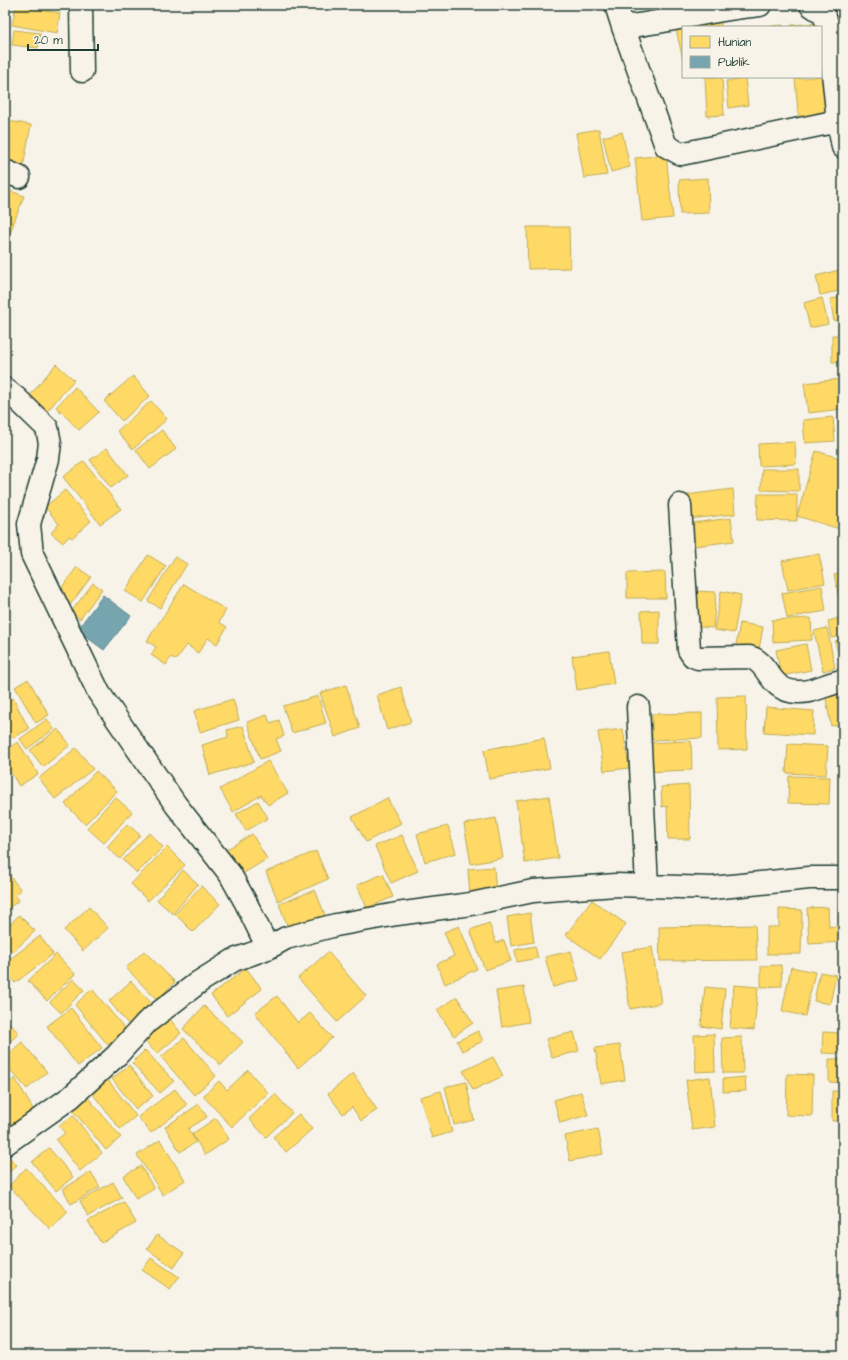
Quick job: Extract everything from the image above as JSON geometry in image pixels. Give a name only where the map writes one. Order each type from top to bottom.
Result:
[{"type":"street","points":[[81,5],[82,71]]},
{"type":"street","points":[[616,5],[666,146],[681,154],[838,121]]},
{"type":"street","points":[[623,27],[688,15],[760,5]]},
{"type":"street","points":[[811,5],[823,13],[828,26],[838,121],[843,147]]},
{"type":"street","points":[[5,389],[16,396],[47,428],[50,443],[48,459],[29,524],[32,554],[99,693],[176,805],[230,874],[268,948]]},
{"type":"street","points":[[680,505],[689,650],[691,654],[698,658],[755,658],[781,688],[798,692],[816,690],[835,682],[843,681]]},
{"type":"street","points":[[638,707],[647,886]]},
{"type":"street","points":[[5,1144],[71,1097],[117,1055],[147,1022],[199,982],[234,960],[268,948],[286,938],[336,925],[397,914],[471,904],[533,891],[616,885],[712,888],[809,878],[843,878]]},
{"type":"building: Hunian","points":[[18,5],[62,5],[61,10]]},
{"type":"building: Hunian","points":[[16,6],[60,13],[57,33],[12,25]]},
{"type":"building: Hunian","points":[[720,19],[721,26],[690,26]]},
{"type":"building: Hunian","points":[[821,23],[821,26],[791,25]]},
{"type":"building: Hunian","points":[[682,28],[682,56],[676,29]]},
{"type":"building: Hunian","points":[[14,30],[40,33],[38,48],[12,45]]},
{"type":"building: Hunian","points":[[822,76],[824,76],[828,120],[799,122],[795,79],[822,78]]},
{"type":"building: Hunian","points":[[705,78],[722,78],[724,115],[707,116]]},
{"type":"building: Hunian","points":[[745,78],[748,105],[729,108],[726,81]]},
{"type":"building: Hunian","points":[[9,121],[31,125],[23,167],[5,163],[5,146]]},
{"type":"building: Hunian","points":[[599,129],[607,175],[584,178],[576,133]]},
{"type":"building: Hunian","points":[[622,132],[630,167],[611,172],[603,137]]},
{"type":"building: Hunian","points":[[666,155],[673,218],[642,221],[635,158]]},
{"type":"building: Hunian","points":[[708,178],[709,213],[680,214],[679,180]]},
{"type":"building: Hunian","points":[[5,189],[24,196],[10,233],[5,231]]},
{"type":"building: Hunian","points":[[527,227],[569,227],[570,268],[528,269]]},
{"type":"building: Hunian","points":[[843,269],[843,290],[820,295],[816,276]]},
{"type":"building: Hunian","points":[[843,297],[843,320],[834,321],[830,299]]},
{"type":"building: Hunian","points":[[822,298],[828,324],[810,328],[804,303]]},
{"type":"building: Hunian","points":[[832,335],[843,335],[843,362],[832,362]]},
{"type":"building: Hunian","points":[[56,364],[74,380],[43,416],[25,401]]},
{"type":"building: Hunian","points":[[133,376],[150,396],[122,421],[104,401]]},
{"type":"building: Hunian","points":[[842,379],[843,409],[808,413],[804,383]]},
{"type":"building: Hunian","points":[[75,387],[99,412],[79,430],[56,407]]},
{"type":"building: Hunian","points":[[151,401],[167,419],[133,449],[117,431]]},
{"type":"building: Hunian","points":[[843,412],[843,446],[842,446]]},
{"type":"building: Hunian","points":[[833,417],[835,441],[805,443],[803,420]]},
{"type":"building: Hunian","points":[[162,430],[176,449],[150,469],[136,450]]},
{"type":"building: Hunian","points":[[795,442],[796,464],[759,466],[758,444]]},
{"type":"building: Hunian","points":[[107,448],[128,475],[111,488],[90,460]]},
{"type":"building: Hunian","points":[[816,451],[843,459],[843,530],[797,516]]},
{"type":"building: Hunian","points":[[84,461],[121,509],[100,524],[63,477]]},
{"type":"building: Hunian","points":[[762,469],[799,469],[799,491],[761,490]]},
{"type":"building: Hunian","points":[[733,489],[735,514],[689,519],[686,495]]},
{"type":"building: Hunian","points":[[65,490],[91,521],[72,538],[69,536],[63,543],[51,533],[59,524],[45,507]]},
{"type":"building: Hunian","points":[[758,494],[797,494],[797,521],[757,520]]},
{"type":"building: Hunian","points":[[731,518],[734,541],[687,547],[684,524]]},
{"type":"building: Hunian","points":[[819,554],[825,583],[788,590],[782,561]]},
{"type":"building: Hunian","points":[[148,555],[166,566],[143,602],[125,591]]},
{"type":"building: Hunian","points":[[175,557],[187,564],[160,608],[148,601]]},
{"type":"building: Hunian","points":[[77,567],[91,577],[70,605],[56,595]]},
{"type":"building: Hunian","points":[[665,572],[666,598],[627,598],[627,573]]},
{"type":"building: Hunian","points":[[843,573],[843,596],[839,597],[834,575]]},
{"type":"building: Hunian","points":[[93,583],[102,589],[80,619],[71,612]]},
{"type":"building: Hunian","points":[[184,584],[226,610],[219,622],[227,627],[217,644],[208,638],[198,653],[187,645],[176,660],[171,657],[166,665],[151,655],[156,647],[147,641]]},
{"type":"building: Hunian","points":[[822,586],[826,611],[787,618],[782,593]]},
{"type":"building: Hunian","points":[[692,591],[716,592],[713,628],[689,626]]},
{"type":"building: Hunian","points":[[721,591],[741,595],[734,633],[714,630]]},
{"type":"building: Hunian","points":[[659,610],[659,644],[642,644],[641,611]]},
{"type":"building: Hunian","points":[[843,617],[843,636],[831,638],[828,621]]},
{"type":"building: Hunian","points":[[811,618],[812,640],[773,642],[772,620]]},
{"type":"building: Hunian","points":[[740,623],[763,627],[758,655],[735,651]]},
{"type":"building: Hunian","points":[[827,628],[835,668],[823,671],[814,631]]},
{"type":"building: Hunian","points":[[843,639],[843,667],[841,667],[835,641]]},
{"type":"building: Hunian","points":[[806,644],[811,670],[781,676],[776,650]]},
{"type":"building: Hunian","points":[[609,651],[614,684],[577,690],[572,656]]},
{"type":"building: Hunian","points":[[28,679],[49,715],[36,723],[15,687]]},
{"type":"building: Hunian","points":[[346,685],[360,728],[335,737],[320,693]]},
{"type":"building: Hunian","points":[[401,687],[411,722],[387,730],[377,695]]},
{"type":"building: Hunian","points":[[842,689],[843,724],[831,726],[825,693]]},
{"type":"building: Hunian","points":[[318,696],[326,723],[292,733],[283,706]]},
{"type":"building: Hunian","points":[[746,696],[747,749],[718,750],[717,697]]},
{"type":"building: Hunian","points":[[13,698],[29,729],[12,738],[5,726],[5,702]]},
{"type":"building: Hunian","points":[[233,699],[239,720],[200,732],[194,711]]},
{"type":"building: Hunian","points":[[766,707],[814,711],[813,735],[764,732]]},
{"type":"building: Hunian","points":[[702,713],[702,738],[652,740],[652,714]]},
{"type":"building: Hunian","points":[[267,715],[270,723],[279,720],[284,736],[276,739],[281,751],[260,759],[247,722]]},
{"type":"building: Hunian","points":[[47,719],[54,729],[27,749],[20,739]]},
{"type":"building: Hunian","points":[[243,726],[254,762],[210,775],[202,745],[228,737],[227,730]]},
{"type":"building: Hunian","points":[[58,729],[70,745],[43,767],[30,750]]},
{"type":"building: Hunian","points":[[623,729],[629,768],[604,771],[598,732]]},
{"type":"building: Hunian","points":[[544,738],[550,768],[489,779],[484,750]]},
{"type":"building: Hunian","points":[[691,741],[692,770],[643,772],[641,743]]},
{"type":"building: Hunian","points":[[18,742],[38,774],[19,786],[5,763],[5,750]]},
{"type":"building: Hunian","points":[[788,744],[828,746],[826,775],[786,773]]},
{"type":"building: Hunian","points":[[76,748],[93,769],[55,799],[39,778]]},
{"type":"building: Hunian","points":[[268,761],[288,793],[268,805],[261,795],[233,812],[220,789]]},
{"type":"building: Hunian","points":[[96,771],[117,791],[85,824],[65,804]]},
{"type":"building: Hunian","points":[[789,776],[830,777],[829,804],[788,803]]},
{"type":"building: Hunian","points":[[689,785],[690,839],[668,839],[667,806],[662,807],[661,787]]},
{"type":"building: Hunian","points":[[549,796],[558,858],[525,863],[516,801]]},
{"type":"building: Hunian","points":[[115,797],[132,812],[104,843],[87,828]]},
{"type":"building: Hunian","points":[[387,798],[401,823],[366,842],[352,817]]},
{"type":"building: Hunian","points":[[258,801],[268,818],[246,831],[236,814]]},
{"type":"building: Hunian","points":[[496,818],[503,858],[471,864],[464,824]]},
{"type":"building: Hunian","points":[[127,824],[140,835],[120,859],[107,847]]},
{"type":"building: Hunian","points":[[448,826],[456,853],[425,862],[417,834]]},
{"type":"building: Hunian","points":[[149,833],[163,847],[137,873],[123,860]]},
{"type":"building: Hunian","points":[[252,834],[267,859],[239,876],[224,851]]},
{"type":"building: Hunian","points":[[402,835],[418,871],[391,883],[375,846]]},
{"type":"building: Hunian","points":[[167,847],[185,865],[148,901],[131,884]]},
{"type":"building: Hunian","points":[[316,851],[328,879],[278,901],[266,872]]},
{"type":"building: Hunian","points":[[494,867],[496,894],[470,896],[468,869]]},
{"type":"building: Hunian","points":[[5,870],[21,890],[15,895],[19,900],[5,911]]},
{"type":"building: Hunian","points":[[183,870],[198,884],[173,914],[157,900]]},
{"type":"building: Hunian","points":[[383,874],[393,897],[367,908],[357,885]]},
{"type":"building: Hunian","points":[[201,886],[220,904],[193,932],[175,914]]},
{"type":"building: Hunian","points":[[315,890],[325,915],[289,930],[279,904]]},
{"type":"building: Hunian","points":[[592,900],[626,924],[600,959],[566,935]]},
{"type":"building: Hunian","points":[[89,907],[108,928],[83,951],[64,930]]},
{"type":"building: Hunian","points":[[828,907],[829,927],[841,925],[843,942],[809,944],[807,908]]},
{"type":"building: Hunian","points":[[779,909],[802,910],[801,954],[767,954],[767,927],[779,927]]},
{"type":"building: Hunian","points":[[530,913],[534,942],[511,946],[507,917]]},
{"type":"building: Hunian","points":[[19,915],[35,931],[13,952],[5,944],[5,930]]},
{"type":"building: Hunian","points":[[489,923],[496,943],[504,940],[511,961],[485,970],[470,930]]},
{"type":"building: Hunian","points":[[755,925],[757,960],[660,961],[659,927]]},
{"type":"building: Hunian","points":[[459,926],[477,969],[445,984],[437,964],[454,956],[444,932]]},
{"type":"building: Hunian","points":[[40,936],[53,954],[15,983],[5,970],[5,963]]},
{"type":"building: Hunian","points":[[535,946],[538,958],[517,962],[515,950]]},
{"type":"building: Hunian","points":[[652,947],[661,1003],[630,1009],[621,952]]},
{"type":"building: Hunian","points":[[144,951],[175,982],[157,1000],[126,968]]},
{"type":"building: Hunian","points":[[571,951],[579,980],[553,987],[545,957]]},
{"type":"building: Hunian","points":[[328,952],[366,996],[337,1022],[298,978]]},
{"type":"building: Hunian","points":[[56,954],[75,974],[47,1001],[28,981]]},
{"type":"building: Hunian","points":[[781,965],[782,986],[761,987],[761,966]]},
{"type":"building: Hunian","points":[[791,967],[815,972],[805,1016],[782,1011]]},
{"type":"building: Hunian","points":[[246,968],[262,989],[227,1016],[211,995]]},
{"type":"building: Hunian","points":[[820,972],[836,975],[830,1004],[814,1001]]},
{"type":"building: Hunian","points":[[73,979],[84,990],[61,1013],[50,1002]]},
{"type":"building: Hunian","points":[[131,981],[152,1004],[129,1025],[109,1001]]},
{"type":"building: Hunian","points":[[843,982],[843,996],[840,995]]},
{"type":"building: Hunian","points":[[734,985],[758,987],[754,1030],[730,1028]]},
{"type":"building: Hunian","points":[[524,987],[529,1022],[502,1027],[496,991]]},
{"type":"building: Hunian","points":[[705,987],[725,989],[721,1029],[701,1026]]},
{"type":"building: Hunian","points":[[92,989],[126,1030],[108,1045],[75,1005]]},
{"type":"building: Hunian","points":[[277,996],[298,1023],[310,1013],[332,1038],[298,1068],[255,1013]]},
{"type":"building: Hunian","points":[[457,997],[473,1023],[454,1036],[437,1010]]},
{"type":"building: Hunian","points":[[841,1005],[843,1005],[843,1027],[840,1027]]},
{"type":"building: Hunian","points":[[204,1006],[243,1042],[221,1065],[183,1029]]},
{"type":"building: Hunian","points":[[71,1008],[102,1048],[78,1066],[47,1026]]},
{"type":"building: Hunian","points":[[5,1019],[19,1033],[5,1047]]},
{"type":"building: Hunian","points":[[170,1019],[181,1033],[157,1054],[143,1039]]},
{"type":"building: Hunian","points":[[478,1031],[483,1041],[462,1051],[457,1041]]},
{"type":"building: Hunian","points":[[574,1032],[579,1051],[552,1058],[546,1039]]},
{"type":"building: Hunian","points":[[823,1032],[843,1033],[843,1054],[822,1053]]},
{"type":"building: Hunian","points":[[714,1034],[715,1071],[696,1072],[694,1035]]},
{"type":"building: Hunian","points":[[742,1037],[743,1073],[723,1073],[722,1038]]},
{"type":"building: Hunian","points":[[184,1038],[216,1076],[194,1095],[161,1057]]},
{"type":"building: Hunian","points":[[22,1042],[47,1072],[27,1089],[5,1064],[5,1057]]},
{"type":"building: Hunian","points":[[620,1045],[625,1080],[601,1084],[595,1048]]},
{"type":"building: Hunian","points":[[145,1050],[174,1081],[160,1093],[132,1063]]},
{"type":"building: Hunian","points":[[493,1057],[503,1076],[473,1090],[463,1071]]},
{"type":"building: Hunian","points":[[829,1059],[843,1059],[843,1083],[829,1082]]},
{"type":"building: Hunian","points":[[129,1065],[153,1096],[136,1109],[112,1079]]},
{"type":"building: Hunian","points":[[248,1070],[268,1093],[232,1127],[203,1096],[219,1081],[227,1090]]},
{"type":"building: Hunian","points":[[353,1073],[377,1110],[361,1121],[352,1107],[343,1114],[328,1094]]},
{"type":"building: Hunian","points":[[787,1074],[813,1075],[812,1116],[786,1115]]},
{"type":"building: Hunian","points":[[710,1077],[715,1127],[692,1130],[686,1080]]},
{"type":"building: Hunian","points":[[745,1077],[746,1091],[723,1092],[723,1079]]},
{"type":"building: Hunian","points":[[15,1078],[37,1116],[8,1133],[5,1130],[5,1086]]},
{"type":"building: Hunian","points":[[108,1080],[136,1116],[120,1129],[92,1093]]},
{"type":"building: Hunian","points":[[466,1082],[474,1120],[454,1125],[445,1087]]},
{"type":"building: Hunian","points":[[175,1089],[187,1105],[151,1133],[138,1117]]},
{"type":"building: Hunian","points":[[441,1091],[452,1132],[432,1138],[420,1097]]},
{"type":"building: Hunian","points":[[832,1091],[843,1091],[843,1121],[832,1121]]},
{"type":"building: Hunian","points":[[581,1092],[588,1115],[560,1123],[554,1100]]},
{"type":"building: Hunian","points":[[84,1093],[121,1137],[106,1150],[69,1106]]},
{"type":"building: Hunian","points":[[275,1094],[292,1113],[266,1137],[249,1119]]},
{"type":"building: Hunian","points":[[199,1104],[207,1117],[188,1129],[196,1142],[180,1152],[165,1127]]},
{"type":"building: Hunian","points":[[299,1114],[312,1129],[286,1152],[273,1137]]},
{"type":"building: Hunian","points":[[73,1115],[102,1153],[80,1171],[56,1140],[65,1133],[59,1126]]},
{"type":"building: Hunian","points":[[216,1118],[229,1139],[205,1155],[192,1134]]},
{"type":"building: Hunian","points":[[598,1129],[603,1154],[570,1161],[565,1136]]},
{"type":"building: Hunian","points":[[160,1140],[185,1180],[163,1195],[137,1155]]},
{"type":"building: Hunian","points":[[49,1148],[73,1177],[56,1191],[32,1162]]},
{"type":"building: Hunian","points":[[7,1155],[17,1165],[5,1176],[5,1157]]},
{"type":"building: Hunian","points":[[141,1166],[154,1189],[136,1199],[123,1176]]},
{"type":"building: Hunian","points":[[26,1168],[68,1212],[50,1229],[9,1186]]},
{"type":"building: Hunian","points":[[91,1172],[100,1187],[71,1204],[63,1189]]},
{"type":"building: Hunian","points":[[113,1182],[122,1198],[88,1216],[80,1201]]},
{"type":"building: Hunian","points":[[124,1202],[136,1223],[101,1243],[88,1221]]},
{"type":"building: Hunian","points":[[157,1235],[184,1253],[174,1268],[147,1249]]},
{"type":"building: Hunian","points":[[151,1258],[179,1277],[170,1289],[142,1270]]},
{"type":"building: Publik","points":[[103,595],[131,616],[104,650],[77,630]]}]
